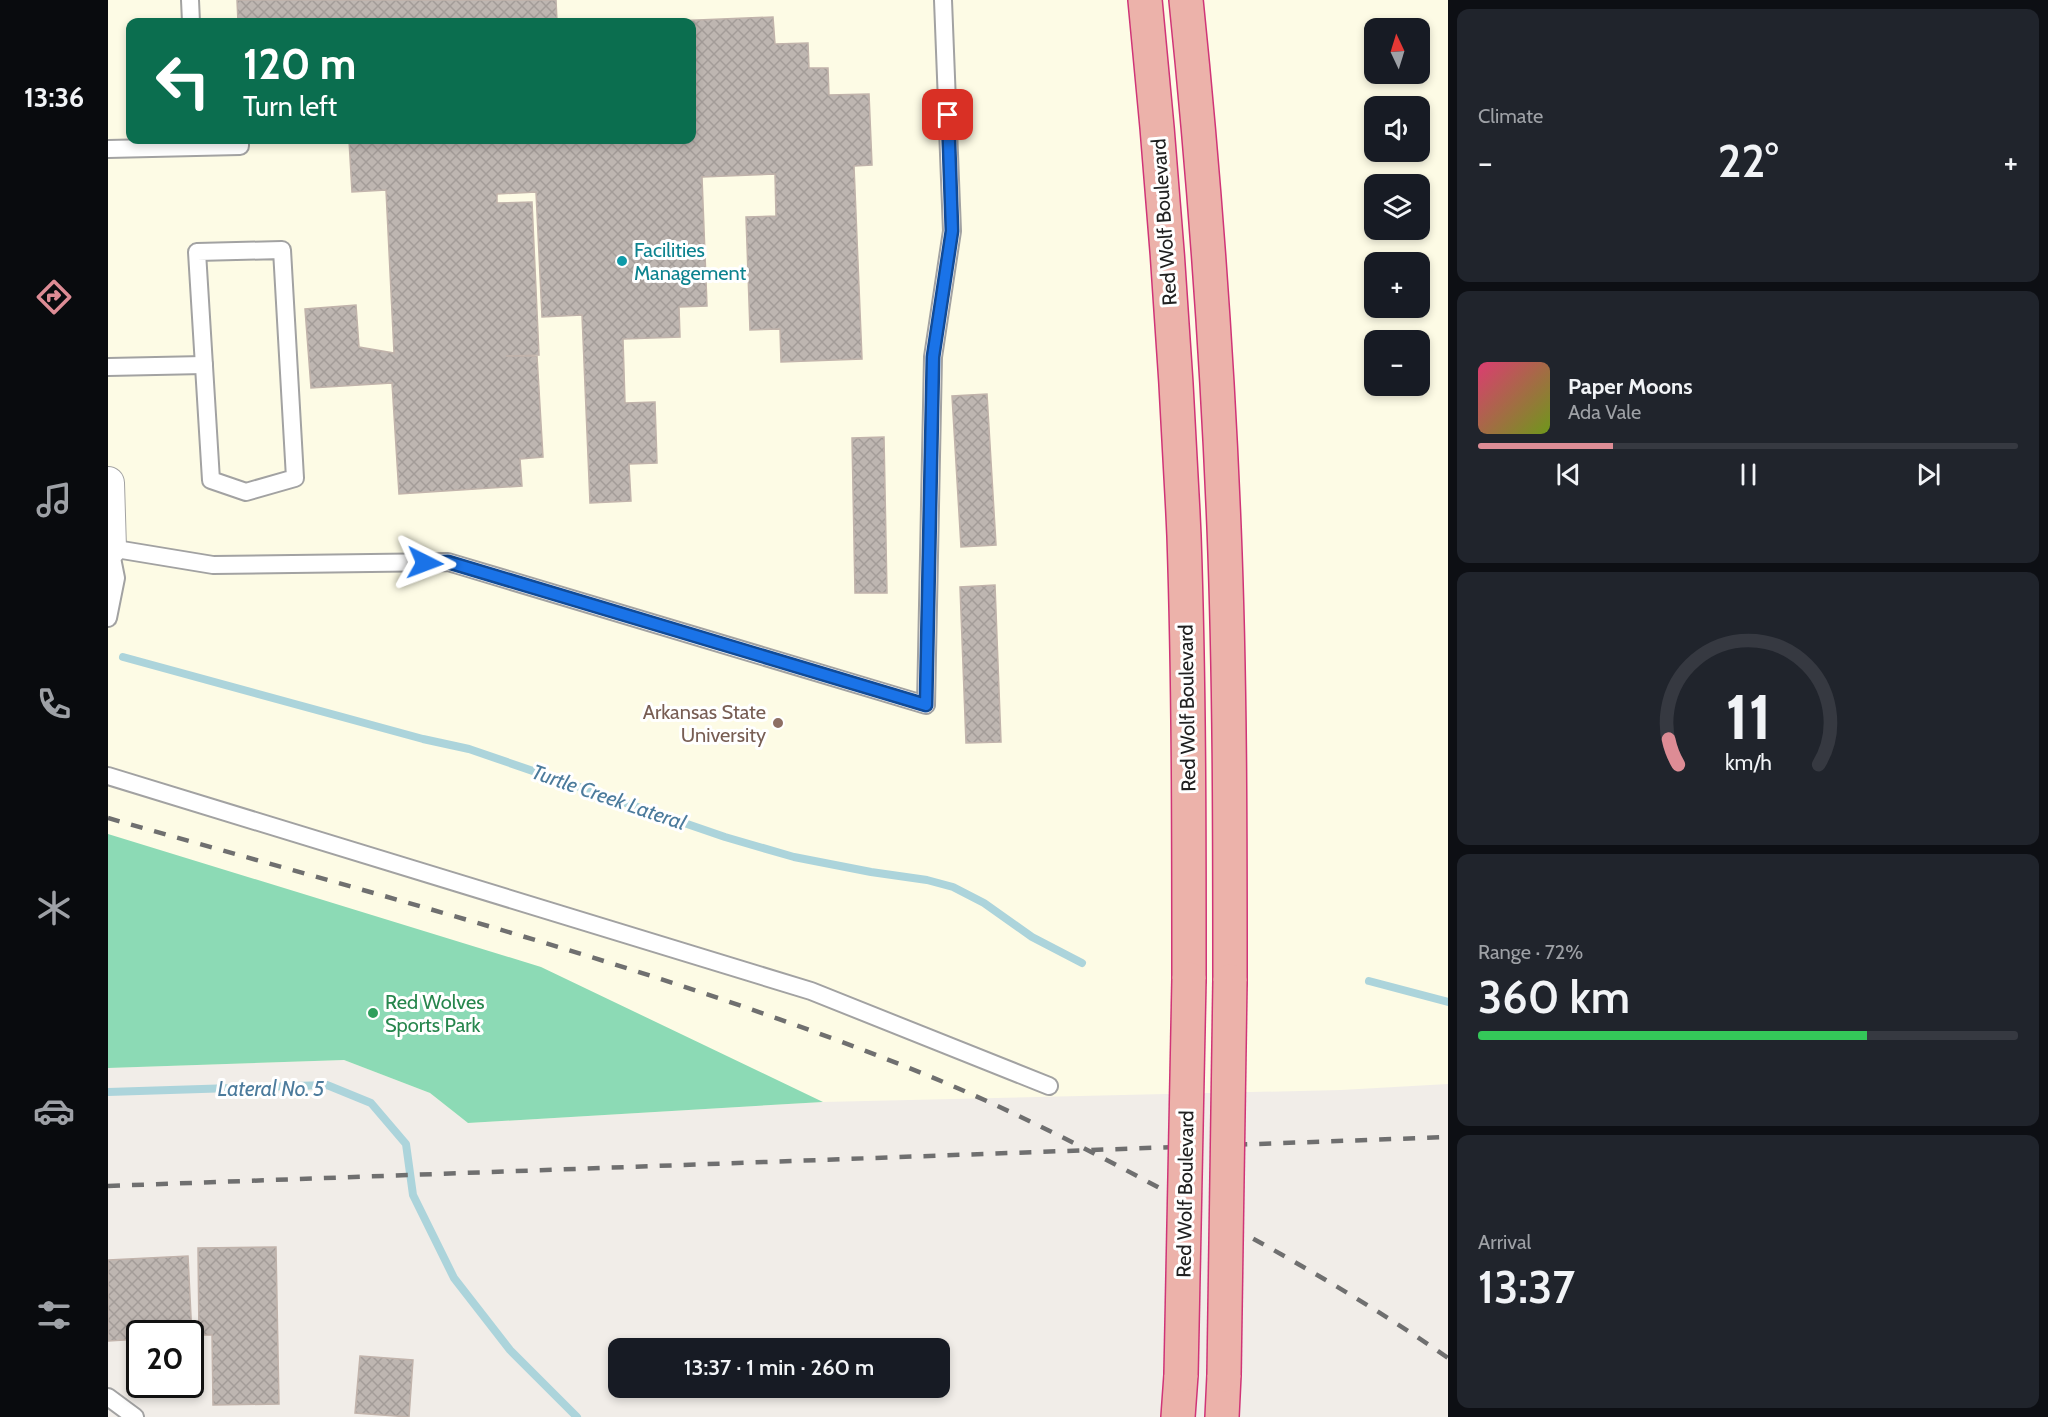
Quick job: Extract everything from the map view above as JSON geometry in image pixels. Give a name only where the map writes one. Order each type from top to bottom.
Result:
[{"type":"highway","name":"Red Wolf Boulevard","points":[[1145,0],[1163,184],[1184,535],[1189,772],[1189,979],[1181,1375],[1178,1417]]},
{"type":"highway","name":"Red Wolf Boulevard","points":[[1186,0],[1204,174],[1224,526],[1230,763],[1230,981],[1222,1417]]},
{"type":"street","points":[[108,483],[110,548]]},
{"type":"lane","points":[[190,0],[191,18]]},
{"type":"lane","points":[[108,618],[116,578],[110,548],[213,565],[448,562],[926,705],[933,357],[952,231],[943,0]]},
{"type":"lane","points":[[108,149],[240,146],[240,144]]},
{"type":"lane","points":[[282,250],[296,478],[246,492],[211,480],[204,365],[197,252],[282,250]]},
{"type":"lane","points":[[108,367],[204,365]]},
{"type":"lane","points":[[108,776],[811,992],[1049,1086]]},
{"type":"lane","points":[[108,1397],[135,1417]]},
{"type":"shaded area","name":"Arkansas State University","points":[[108,0],[1448,0],[1448,1084],[1341,1090],[823,1102],[468,1123],[430,1093],[344,1060],[108,1068]]},
{"type":"green space","name":"Red Wolves Sports Park","points":[[108,834],[541,967],[823,1102],[468,1123],[430,1093],[344,1060],[108,1068]]},
{"type":"building","points":[[237,0],[556,0],[557,18],[238,18]]},
{"type":"building","name":"Facilities Management","points":[[773,17],[775,44],[808,43],[809,68],[828,68],[829,95],[869,94],[872,165],[854,166],[862,359],[781,362],[780,329],[750,330],[746,217],[776,216],[775,174],[702,177],[707,306],[679,307],[680,337],[623,339],[625,403],[655,402],[657,463],[629,464],[631,501],[590,503],[582,315],[542,317],[536,192],[497,194],[497,203],[532,202],[539,355],[506,356],[537,356],[543,457],[520,459],[522,486],[399,494],[392,383],[311,388],[305,309],[356,305],[359,347],[394,353],[386,190],[352,192],[349,144],[696,144],[696,20]]},
{"type":"building","points":[[987,394],[996,545],[961,547],[952,396]]},
{"type":"building","points":[[884,437],[887,593],[855,593],[852,438]]},
{"type":"building","points":[[995,585],[1001,742],[966,743],[960,587]]},
{"type":"building","points":[[276,1247],[279,1404],[213,1405],[212,1335],[204,1335],[204,1320],[199,1320],[198,1248]]},
{"type":"building","points":[[188,1256],[191,1320],[126,1320],[126,1340],[108,1341],[108,1260]]},
{"type":"building","points":[[360,1356],[413,1360],[409,1417],[355,1413]]},
{"type":"waterway","name":"Turtle Creek Lateral","points":[[123,657],[423,739],[469,749],[725,837],[794,857],[927,880],[953,887],[984,903],[1032,937],[1082,963]]},
{"type":"waterway","name":"Turtle Creek Lateral","points":[[1369,981],[1448,1002]]},
{"type":"waterway","name":"Lateral No. 5","points":[[108,1092],[327,1085],[371,1103],[406,1144],[413,1195],[454,1278],[510,1350],[577,1417]]},
{"type":"railway","points":[[108,818],[419,906],[625,968],[728,1001],[929,1076],[1055,1134],[1212,1216],[1349,1294],[1448,1358]]},
{"type":"railway","points":[[108,1186],[1448,1137]]},
{"type":"place","name":"Facilities Management","points":[[622,261]]},
{"type":"place","name":"Arkansas State University","points":[[778,723]]},
{"type":"place","name":"Red Wolves Sports Park","points":[[373,1013]]},
{"type":"route","points":[[425,563],[448,562],[926,705],[933,357],[952,231],[948,115]]}]
